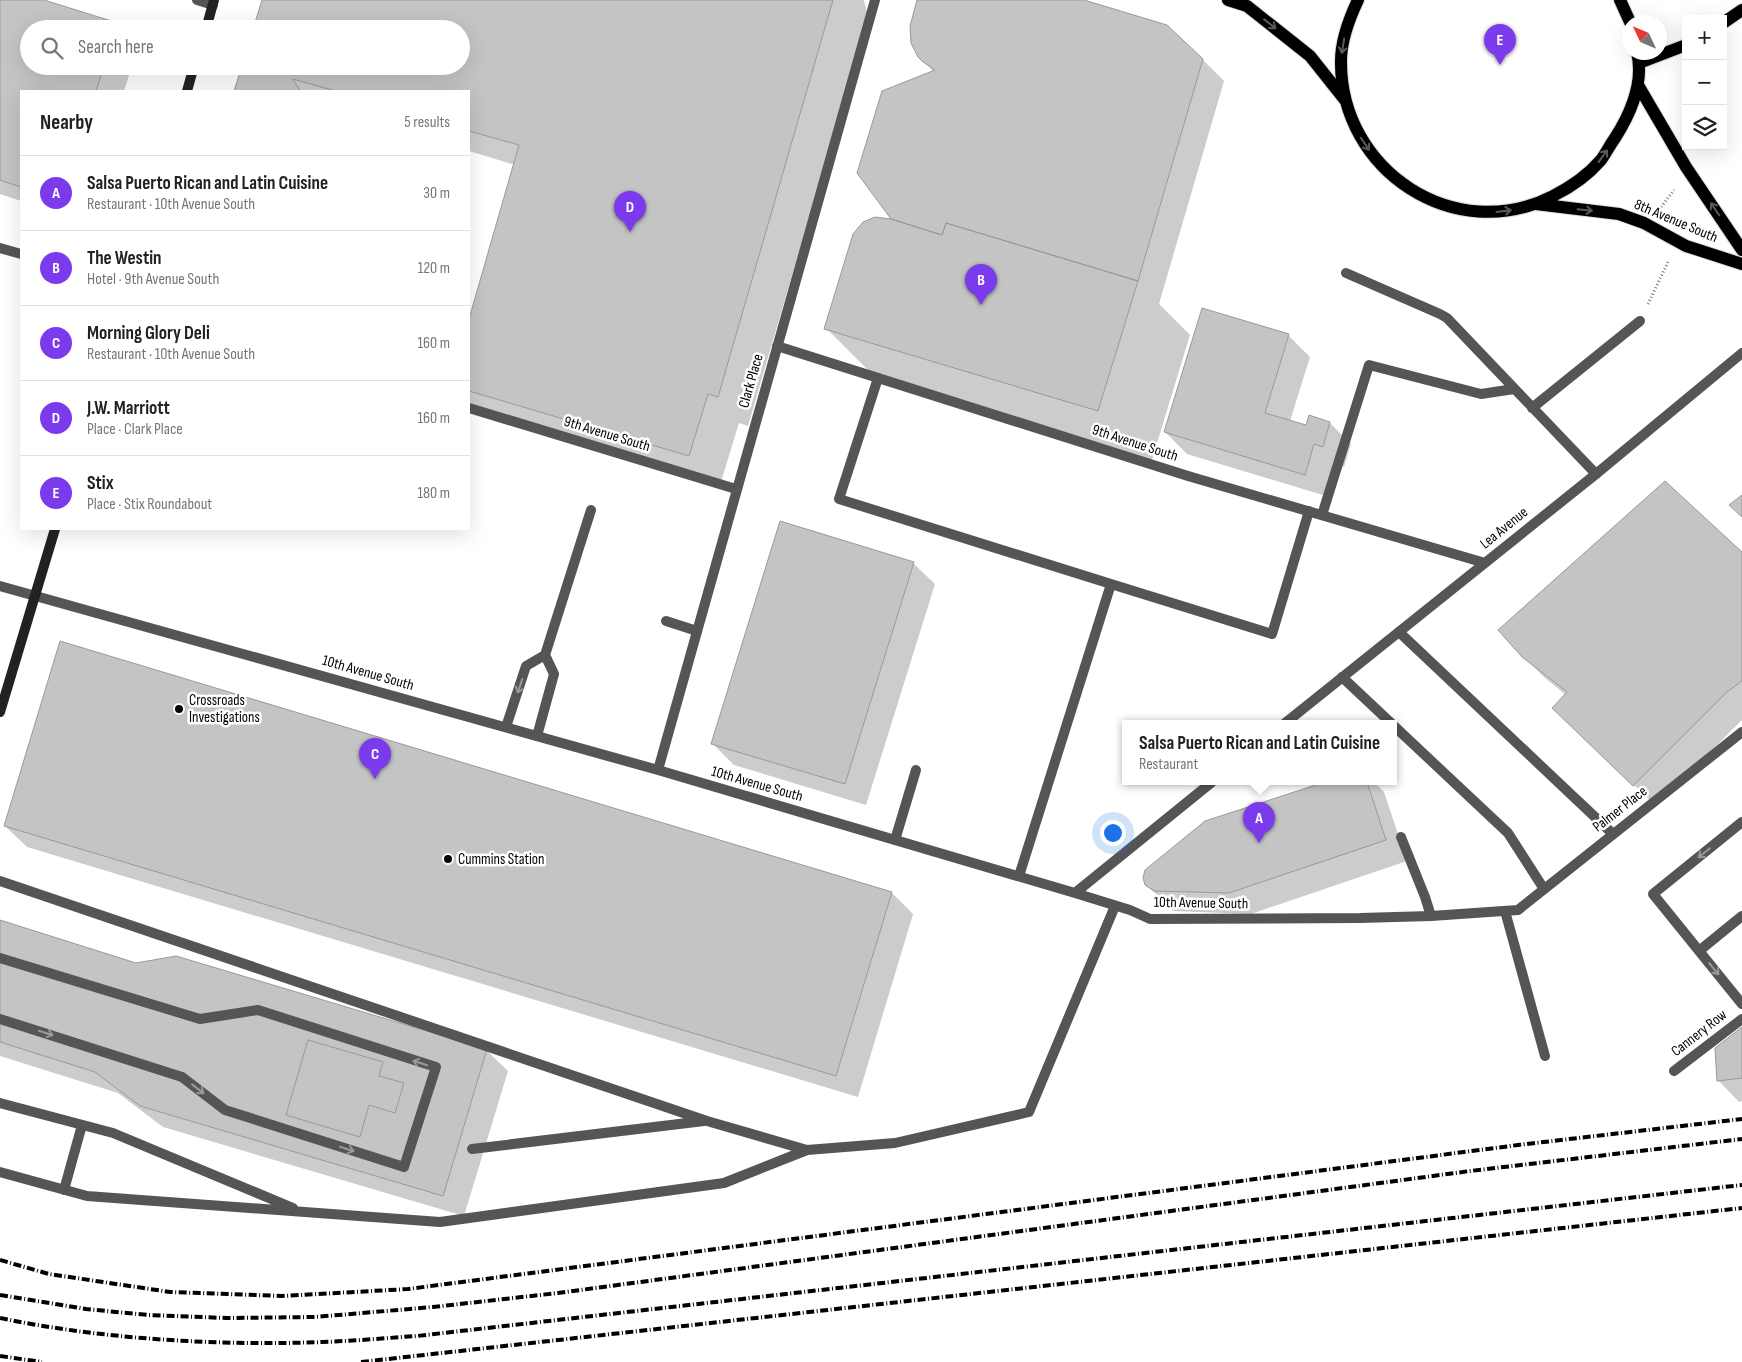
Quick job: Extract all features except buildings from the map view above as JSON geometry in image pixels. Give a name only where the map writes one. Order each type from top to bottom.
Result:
[{"type":"main road","points":[[1228,0],[1247,6],[1310,56],[1345,100]]},
{"type":"main road","points":[[1358,0],[1348,22],[1341,61],[1345,100],[1357,133],[1377,162],[1403,185],[1434,202],[1467,211],[1502,212],[1536,204],[1572,187],[1601,160],[1622,127],[1638,85],[1638,60]]},
{"type":"main road","points":[[1620,0],[1627,15]]},
{"type":"main road","points":[[209,20],[214,2]]},
{"type":"main road","points":[[1727,20],[1742,10]]},
{"type":"main road","points":[[1667,50],[1682,46]]},
{"type":"main road","points":[[187,90],[191,75]]},
{"type":"main road","name":"8th Avenue South","points":[[1638,85],[1686,167],[1742,250]]},
{"type":"main road","name":"8th Avenue South","points":[[1536,204],[1619,214],[1644,223],[1686,246],[1742,264]]},
{"type":"main road","points":[[0,712],[55,530]]},
{"type":"street","points":[[197,0],[214,2]]},
{"type":"street","name":"Clark Place","points":[[658,770],[874,0]]},
{"type":"street","points":[[0,248],[20,254]]},
{"type":"street","points":[[1346,273],[1447,318],[1596,474]]},
{"type":"street","points":[[1532,408],[1640,321]]},
{"type":"street","name":"9th Avenue South","points":[[777,346],[1188,476],[1486,563]]},
{"type":"street","name":"Lea Avenue","points":[[1289,720],[1596,474],[1742,353]]},
{"type":"street","points":[[1322,515],[1369,365],[1481,394],[1514,389]]},
{"type":"street","points":[[878,378],[839,499],[1111,584],[1272,634],[1309,512]]},
{"type":"street","name":"9th Avenue South","points":[[470,408],[736,489]]},
{"type":"street","points":[[506,728],[526,666],[545,655],[591,510]]},
{"type":"street","points":[[1019,876],[1111,584]]},
{"type":"street","name":"10th Avenue South","points":[[0,586],[658,770],[1019,876],[1150,919],[1360,918],[1430,916],[1518,910]]},
{"type":"street","points":[[666,621],[697,631]]},
{"type":"street","points":[[1399,632],[1613,834]]},
{"type":"street","points":[[537,736],[554,674],[545,655]]},
{"type":"street","points":[[1342,677],[1388,720]]},
{"type":"street","points":[[1397,729],[1508,833],[1544,888]]},
{"type":"street","name":"Palmer Place","points":[[1518,910],[1742,732]]},
{"type":"street","points":[[895,840],[916,770]]},
{"type":"street","points":[[1075,893],[1208,785]]},
{"type":"street","points":[[1742,822],[1653,894],[1742,1004]]},
{"type":"street","points":[[1401,837],[1425,897],[1430,916]]},
{"type":"street","points":[[0,881],[707,1121],[807,1150]]},
{"type":"street","points":[[0,1172],[87,1196],[440,1222],[724,1183],[807,1150],[895,1143],[1029,1112],[1115,906]]},
{"type":"street","points":[[1505,911],[1545,1056]]},
{"type":"street","points":[[1699,951],[1742,916]]},
{"type":"street","points":[[0,958],[200,1019],[258,1010],[436,1068],[404,1167],[225,1110],[182,1077],[0,1019]]},
{"type":"street","name":"Cannery Row","points":[[1674,1071],[1742,1019]]},
{"type":"street","points":[[0,1104],[113,1133],[301,1211]]},
{"type":"street","points":[[472,1149],[707,1121]]},
{"type":"street","points":[[64,1190],[82,1125]]},
{"type":"path","points":[[1660,207],[1676,188]]},
{"type":"path","points":[[1640,321],[1670,259]]},
{"type":"railway","points":[[0,1260],[49,1274],[170,1292],[282,1296],[408,1289],[1518,1145],[1742,1119]]},
{"type":"railway","points":[[0,1295],[86,1309],[148,1315],[226,1318],[315,1317],[433,1307],[558,1293],[1470,1171],[1742,1139]]},
{"type":"railway","points":[[0,1318],[119,1336],[201,1342],[322,1342],[417,1336],[1742,1185]]},
{"type":"railway","points":[[361,1362],[1742,1208]]},
{"type":"railway","points":[[0,1356],[42,1362]]},
{"type":"place","name":"Stix","points":[[1500,65]]},
{"type":"place","name":"J.W. Marriott","points":[[630,232]]},
{"type":"place","name":"The Westin","points":[[981,305]]},
{"type":"place","name":"Crossroads Investigations","points":[[179,709]]},
{"type":"place","name":"Morning Glory Deli","points":[[375,779]]},
{"type":"place","name":"Salsa Puerto Rican and Latin Cuisine","points":[[1259,843]]},
{"type":"place","name":"Cummins Station","points":[[448,859]]}]
